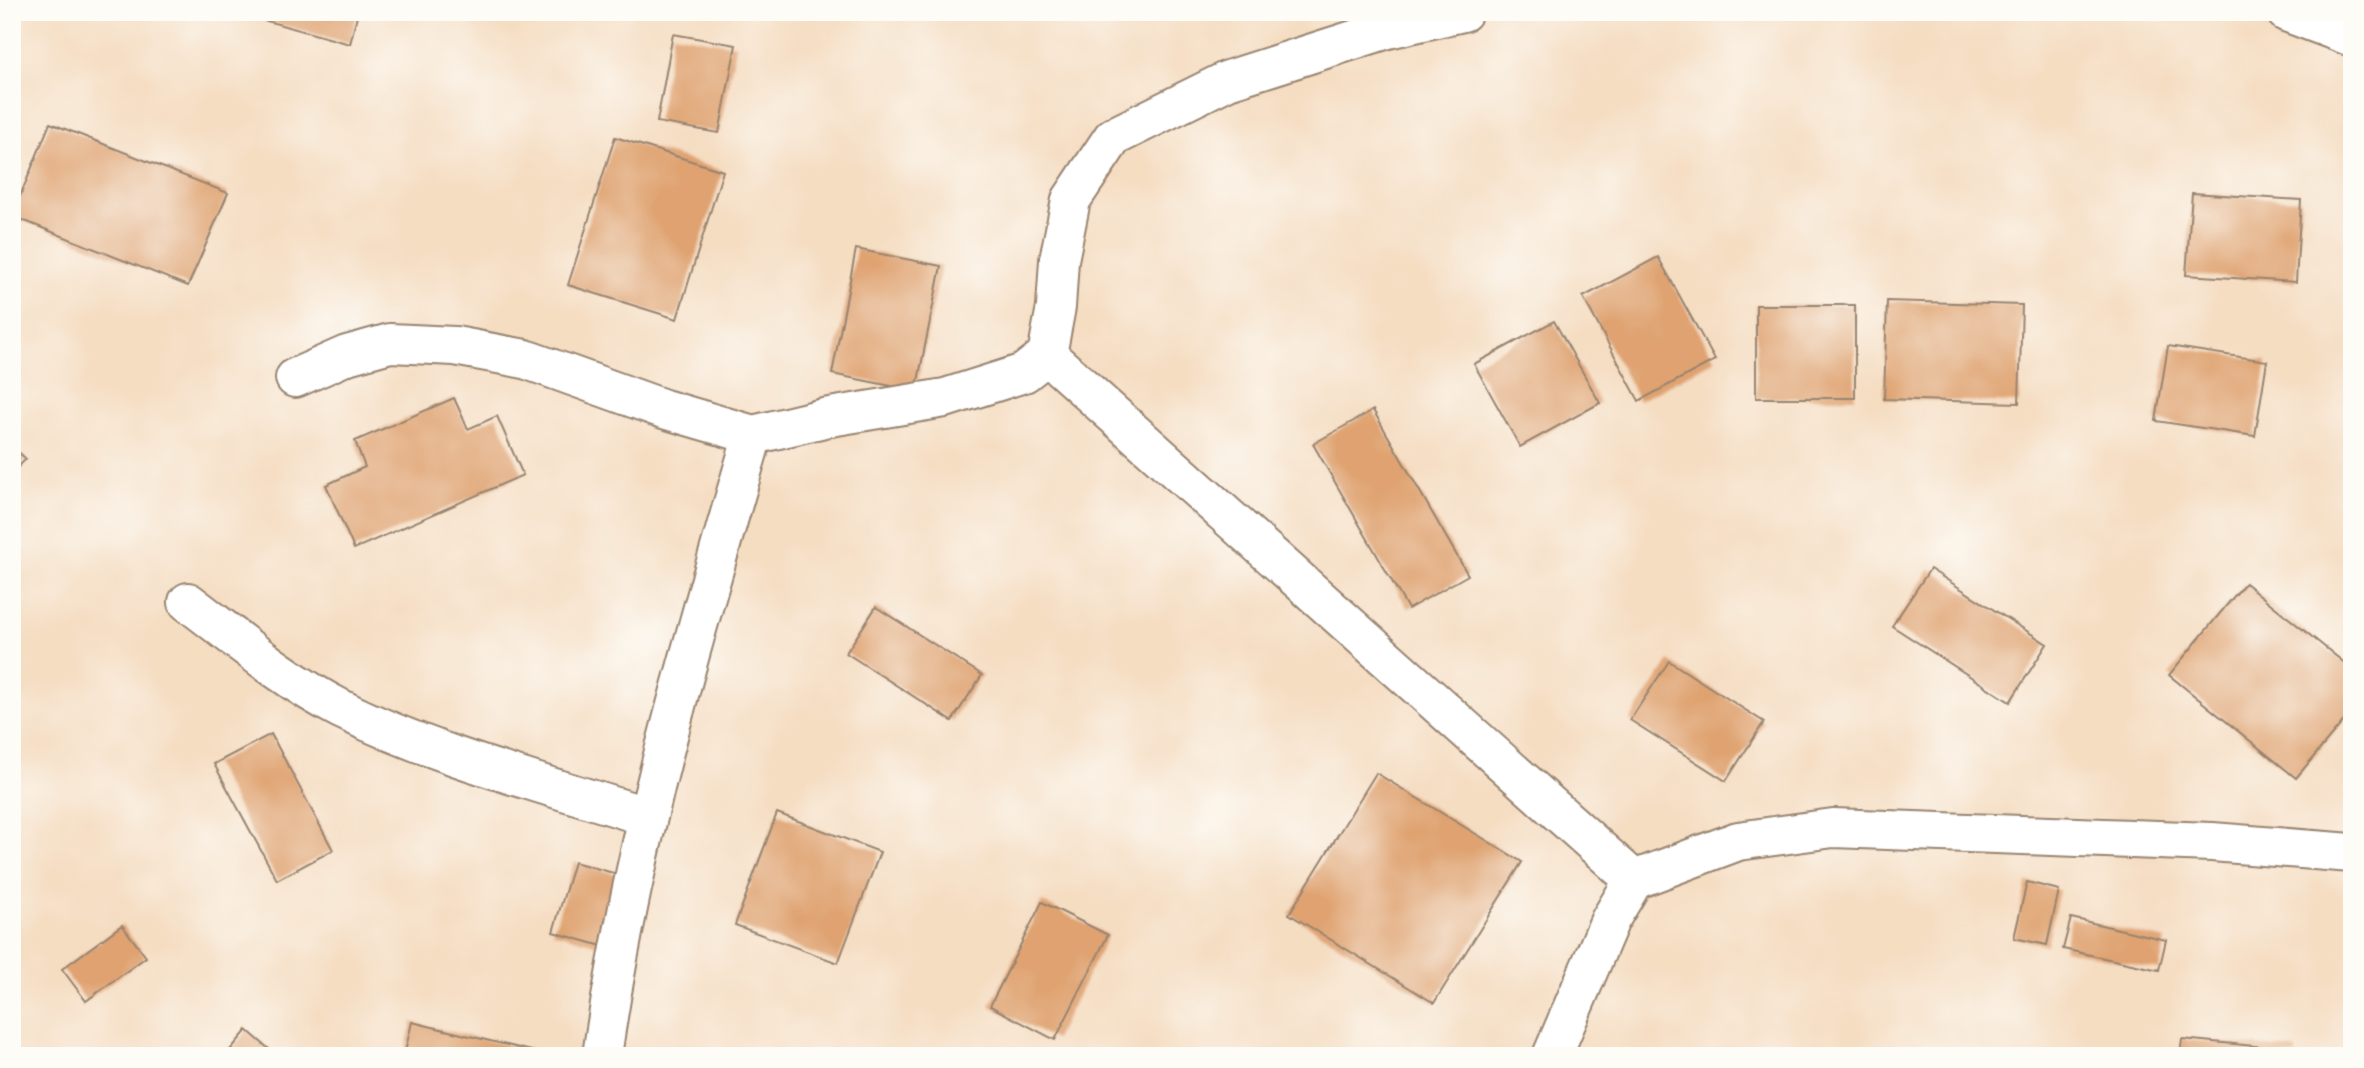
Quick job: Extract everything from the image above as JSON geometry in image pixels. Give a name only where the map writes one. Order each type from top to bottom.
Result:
[{"type":"street","points":[[295,378],[347,355],[390,343],[455,346],[525,359],[664,409],[754,435],[824,418],[946,398],[1024,373],[1047,355],[1056,307],[1059,260],[1071,200],[1113,137],[1228,80],[1388,29],[1463,12]]},
{"type":"street","points":[[2286,12],[2352,37]]},
{"type":"street","points":[[1047,355],[1634,880]]},
{"type":"street","points":[[602,1056],[648,817],[702,607],[754,435]]},
{"type":"street","points":[[188,602],[277,670],[339,708],[408,740],[648,817]]},
{"type":"street","points":[[1552,1056],[1610,920],[1634,880],[1738,841],[1833,828],[2212,842],[2352,853]]},
{"type":"building","points":[[234,12],[358,12],[350,44]]},
{"type":"building","points":[[673,34],[736,45],[719,133],[657,122]]},
{"type":"building","points":[[50,123],[228,193],[188,286],[12,216]]},
{"type":"building","points":[[615,137],[723,171],[677,319],[568,285]]},
{"type":"building","points":[[2192,193],[2301,200],[2296,282],[2186,275]]},
{"type":"building","points":[[856,249],[941,266],[916,391],[832,374]]},
{"type":"building","points":[[1658,257],[1715,360],[1639,401],[1583,297]]},
{"type":"building","points":[[1887,301],[2022,305],[2019,403],[1884,399]]},
{"type":"building","points":[[1756,305],[1855,305],[1855,398],[1756,398]]},
{"type":"building","points":[[1554,321],[1600,403],[1520,447],[1474,364]]},
{"type":"building","points":[[2168,346],[2267,361],[2255,436],[2156,421]]},
{"type":"building","points":[[454,398],[468,429],[497,416],[523,475],[354,549],[326,485],[365,467],[355,441]]},
{"type":"building","points":[[1373,410],[1468,575],[1408,609],[1313,444]]},
{"type":"building","points":[[12,446],[26,459],[12,473]]},
{"type":"building","points":[[1930,569],[2047,644],[2010,702],[1892,626]]},
{"type":"building","points":[[2245,583],[2352,669],[2352,711],[2296,778],[2169,675]]},
{"type":"building","points":[[876,607],[982,675],[952,721],[846,653]]},
{"type":"building","points":[[1669,661],[1764,722],[1726,781],[1630,720]]},
{"type":"building","points":[[271,734],[333,850],[277,880],[214,764]]},
{"type":"building","points":[[1376,773],[1522,862],[1434,1003],[1289,914]]},
{"type":"building","points":[[777,813],[880,852],[838,963],[735,925]]},
{"type":"building","points":[[574,862],[624,876],[602,946],[553,932]]},
{"type":"building","points":[[2027,882],[2059,890],[2047,945],[2014,938]]},
{"type":"building","points":[[1042,902],[1108,935],[1055,1040],[990,1006]]},
{"type":"building","points":[[2071,918],[2166,940],[2159,970],[2063,949]]},
{"type":"building","points":[[122,925],[146,957],[86,1001],[62,969]]},
{"type":"building","points":[[412,1022],[548,1055],[548,1056],[404,1056]]},
{"type":"building","points":[[247,1030],[277,1056],[225,1056]]},
{"type":"building","points":[[2182,1039],[2296,1050],[2296,1056],[2180,1056]]}]
